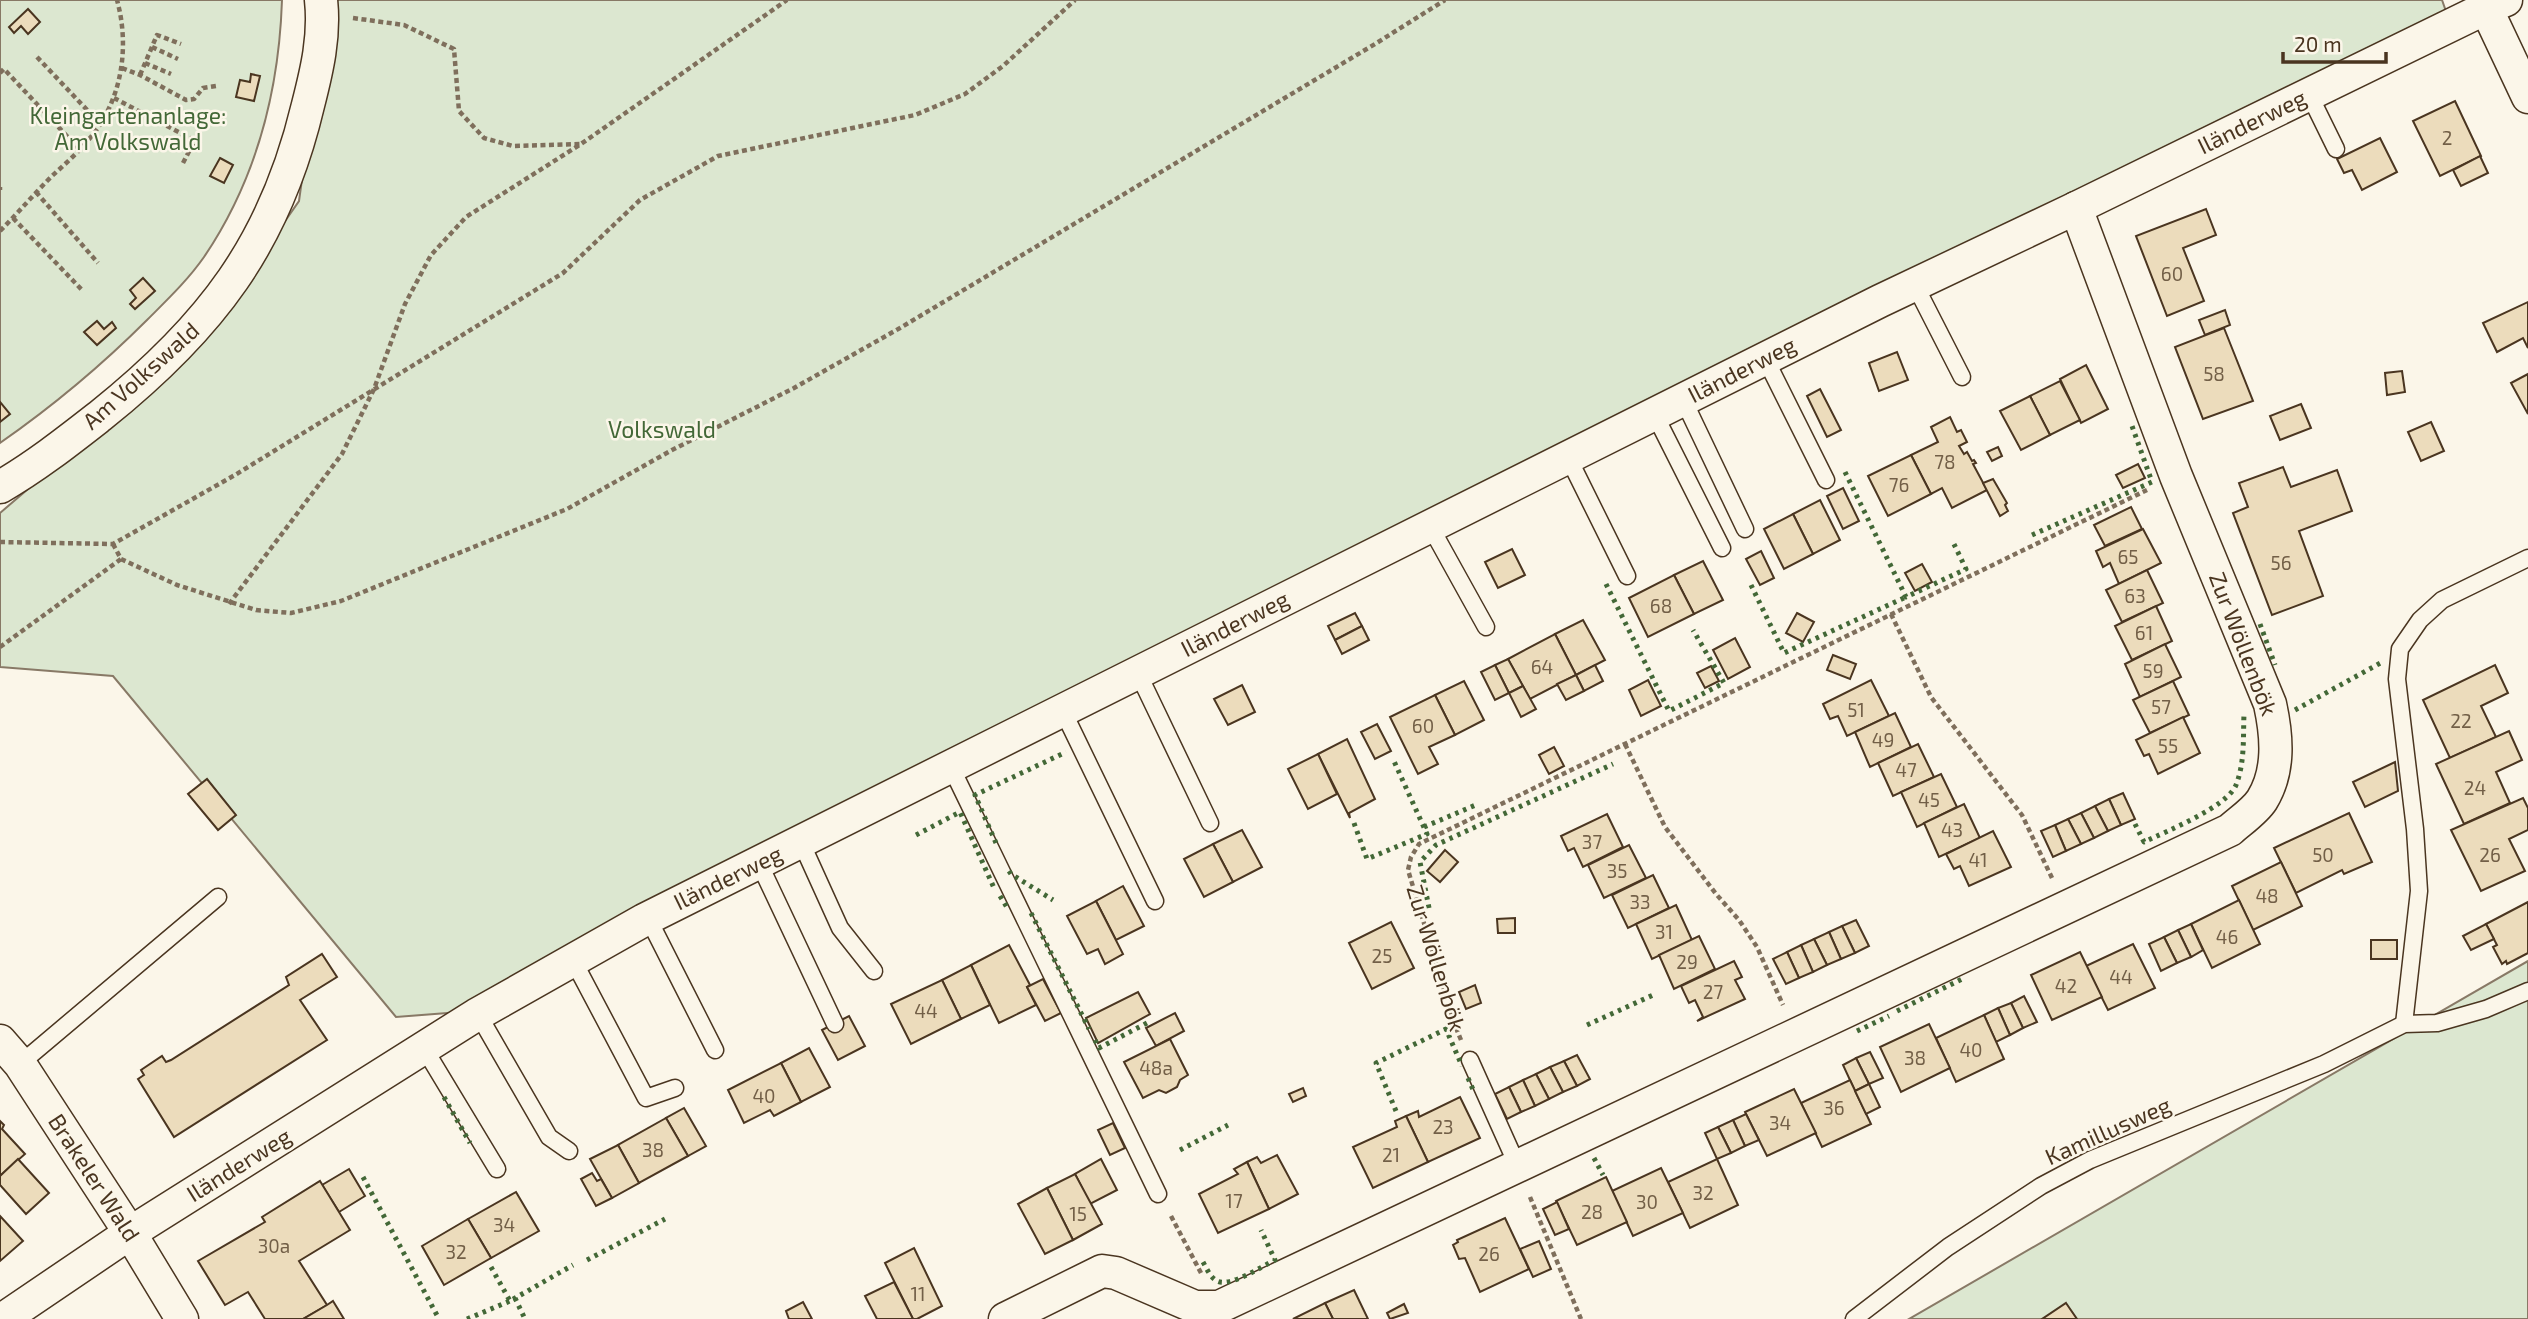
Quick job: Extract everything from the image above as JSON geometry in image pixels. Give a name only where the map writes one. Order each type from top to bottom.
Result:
[{"type":"street","name":"Iländerweg","points":[[4,1319],[130,1233],[478,1014],[648,918],[1765,358],[2496,4]]},
{"type":"street","points":[[2496,4],[2528,97]]},
{"type":"street","name":"Am Volkswald","points":[[0,487],[73,437],[134,388],[192,333],[235,279],[264,232],[303,130],[319,59],[321,7]]},
{"type":"street","name":"Zur Wöllenbök","points":[[1219,1307],[2230,830],[2261,801],[2274,770],[2276,732],[2270,704],[2176,476],[2076,208]]},
{"type":"street","name":"Brakeler Wald","points":[[10,1053],[130,1233],[183,1319]]},
{"type":"street","points":[[1005,1319],[1102,1271],[1116,1273],[1195,1307],[1219,1307]]},
{"type":"lane","points":[[2309,94],[2336,149]]},
{"type":"lane","points":[[1915,285],[1962,377]]},
{"type":"lane","points":[[1765,358],[1826,480]]},
{"type":"lane","points":[[1683,399],[1745,529]]},
{"type":"lane","points":[[1654,414],[1723,548]]},
{"type":"lane","points":[[1568,457],[1627,576]]},
{"type":"lane","points":[[1430,526],[1486,627]]},
{"type":"lane","points":[[2404,1024],[2419,891],[2415,829],[2398,679],[2400,649],[2420,620],[2442,600],[2528,558]]},
{"type":"lane","points":[[1138,673],[1210,823]]},
{"type":"lane","points":[[1063,711],[1155,901]]},
{"type":"lane","points":[[951,767],[1158,1194]]},
{"type":"lane","points":[[801,842],[840,928],[874,971]]},
{"type":"lane","points":[[759,863],[835,1024]]},
{"type":"lane","points":[[10,1053],[218,897]]},
{"type":"lane","points":[[648,918],[715,1049]]},
{"type":"lane","points":[[573,960],[646,1098],[675,1088]]},
{"type":"lane","name":"Kamillusweg","points":[[1854,1319],[1948,1247],[2041,1186],[2078,1167],[2324,1064],[2404,1024],[2437,1023],[2486,1009],[2528,991]]},
{"type":"lane","points":[[478,1014],[550,1137],[569,1151]]},
{"type":"lane","points":[[424,1048],[497,1169]]},
{"type":"lane","name":"Zur Wöllenbök","points":[[1469,1060],[1517,1167]]},
{"type":"path","points":[[0,231],[79,149],[102,120],[114,98],[122,68],[122,29],[117,0]]},
{"type":"path","points":[[229,604],[342,454],[374,389],[405,304],[431,255],[466,217],[581,144],[787,0]]},
{"type":"path","points":[[0,542],[113,544],[235,475],[563,273],[640,200],[718,156],[915,115],[965,94],[1003,66],[1075,0]]},
{"type":"path","points":[[113,544],[121,559],[177,585],[229,604],[291,613],[341,601],[567,509],[900,328],[1445,0]]},
{"type":"path","points":[[321,7],[404,25],[454,49],[459,111],[484,138],[513,146],[581,144]]},
{"type":"path","points":[[139,75],[157,35],[181,44]]},
{"type":"path","points":[[152,47],[178,58]]},
{"type":"path","points":[[37,57],[89,112],[102,120]]},
{"type":"path","points":[[145,63],[171,74]]},
{"type":"path","points":[[122,68],[190,101],[203,88],[215,86]]},
{"type":"path","points":[[0,73],[5,69],[79,149]]},
{"type":"path","points":[[114,98],[203,145]]},
{"type":"path","points":[[183,163],[195,140]]},
{"type":"path","points":[[36,192],[98,264]]},
{"type":"path","points":[[13,218],[83,291]]},
{"type":"path","name":"Zur Wöllenbök","points":[[1469,1060],[1454,1023],[1408,870],[1411,857],[1419,844],[2176,476]]},
{"type":"path","points":[[0,648],[121,559]]},
{"type":"path","points":[[1891,614],[1931,697],[2022,815],[2065,907]]},
{"type":"path","points":[[1625,744],[1665,827],[1739,920],[1757,947],[1796,1034]]},
{"type":"path","points":[[1517,1167],[1581,1319]]},
{"type":"path","points":[[1158,1194],[1219,1307]]},
{"type":"green space","name":"Kleingartenanlage: Am Volkswald","points":[[0,0],[282,0],[276,68],[261,134],[238,197],[204,257],[177,290],[113,353],[58,400],[0,443]]},
{"type":"green space","name":"Volkswald","points":[[309,0],[2442,0],[2449,20],[473,1011],[396,1017],[113,676],[0,667],[0,513],[202,340],[299,201],[318,64]]},
{"type":"green space","points":[[2528,961],[2528,1319],[1909,1319]]},
{"type":"building","points":[[28,9],[40,22],[28,34],[21,26],[14,33],[9,27]]},
{"type":"building","points":[[251,74],[260,76],[254,101],[236,97],[240,80],[250,82]]},
{"type":"building","points":[[2455,101],[2481,156],[2440,176],[2413,121]]},
{"type":"building","points":[[2380,138],[2397,172],[2362,190],[2352,170],[2344,173],[2337,159]]},
{"type":"building","points":[[2480,156],[2488,173],[2461,186],[2453,170]]},
{"type":"building","points":[[220,158],[233,165],[224,183],[210,176]]},
{"type":"building","points":[[2206,209],[2216,235],[2183,248],[2204,301],[2167,316],[2136,236]]},
{"type":"building","points":[[143,278],[155,291],[135,309],[130,304],[136,298],[130,290]]},
{"type":"building","points":[[2528,302],[2528,348],[2523,338],[2497,352],[2483,323]]},
{"type":"building","points":[[2225,310],[2230,325],[2205,335],[2199,320]]},
{"type":"building","points":[[97,321],[104,329],[112,322],[116,328],[97,345],[84,332]]},
{"type":"building","points":[[2224,328],[2253,401],[2203,419],[2175,347]]},
{"type":"building","points":[[1897,352],[1908,380],[1879,391],[1869,363]]},
{"type":"building","points":[[2086,365],[2108,409],[2081,423],[2060,379]]},
{"type":"building","points":[[2402,371],[2405,392],[2387,395],[2385,373]]},
{"type":"building","points":[[2528,374],[2528,414],[2511,383]]},
{"type":"building","points":[[2060,381],[2080,420],[2050,435],[2030,396]]},
{"type":"building","points":[[1820,389],[1841,430],[1827,437],[1807,396]]},
{"type":"building","points":[[2030,396],[2050,435],[2021,450],[2000,411]]},
{"type":"building","points":[[0,402],[10,414],[0,422]]},
{"type":"building","points":[[2301,404],[2311,428],[2280,440],[2270,416]]},
{"type":"building","points":[[1950,417],[1957,432],[1961,430],[1967,442],[1959,446],[1964,454],[1967,452],[1976,463],[1973,464],[1987,490],[1952,508],[1942,488],[1931,494],[1911,455],[1938,442],[1931,427]]},
{"type":"building","points":[[2431,422],[2444,451],[2421,461],[2408,432]]},
{"type":"building","points":[[1998,447],[2002,456],[1992,461],[1987,452]]},
{"type":"building","points":[[1911,455],[1931,494],[1888,516],[1868,476]]},
{"type":"building","points":[[2138,464],[2145,478],[2123,488],[2116,475]]},
{"type":"building","points":[[2283,467],[2291,487],[2337,470],[2352,511],[2299,531],[2323,596],[2272,615],[2233,513],[2248,507],[2239,483]]},
{"type":"building","points":[[1993,479],[2007,503],[2005,505],[2008,511],[2000,516],[1983,483]]},
{"type":"building","points":[[1843,488],[1859,521],[1843,529],[1827,496]]},
{"type":"building","points":[[1820,500],[1840,540],[1813,554],[1793,514]]},
{"type":"building","points":[[2131,507],[2142,529],[2105,546],[2094,525]]},
{"type":"building","points":[[1793,514],[1813,554],[1784,569],[1764,529]]},
{"type":"building","points":[[2143,529],[2161,563],[2119,584],[2110,563],[2103,567],[2096,551]]},
{"type":"building","points":[[1512,549],[1525,575],[1498,588],[1485,562]]},
{"type":"building","points":[[1761,551],[1774,578],[1760,585],[1746,559]]},
{"type":"building","points":[[1703,561],[1723,600],[1694,614],[1674,575]]},
{"type":"building","points":[[1922,564],[1932,582],[1915,591],[1905,573]]},
{"type":"building","points":[[2147,570],[2163,603],[2122,622],[2106,590]]},
{"type":"building","points":[[1674,575],[1694,614],[1648,637],[1629,598]]},
{"type":"building","points":[[2156,606],[2172,641],[2132,660],[2115,626]]},
{"type":"building","points":[[1355,613],[1362,626],[1335,640],[1328,626]]},
{"type":"building","points":[[1797,613],[1814,622],[1803,642],[1786,633]]},
{"type":"building","points":[[1583,620],[1605,660],[1576,675],[1555,634]]},
{"type":"building","points":[[1362,626],[1369,640],[1342,654],[1335,640]]},
{"type":"building","points":[[1555,634],[1576,675],[1530,699],[1508,659]]},
{"type":"building","points":[[1735,638],[1750,667],[1728,679],[1713,650]]},
{"type":"building","points":[[2165,644],[2181,677],[2140,697],[2125,664]]},
{"type":"building","points":[[1833,655],[1856,664],[1850,679],[1827,670]]},
{"type":"building","points":[[1508,659],[1523,686],[1509,693],[1495,665]]},
{"type":"building","points":[[1495,665],[1509,693],[1495,700],[1481,672]]},
{"type":"building","points":[[1595,665],[1603,681],[1584,691],[1576,675]]},
{"type":"building","points":[[2495,665],[2508,693],[2481,706],[2496,737],[2450,758],[2423,700]]},
{"type":"building","points":[[1711,666],[1719,681],[1705,688],[1697,673]]},
{"type":"building","points":[[1576,675],[1584,691],[1566,700],[1557,684]]},
{"type":"building","points":[[1648,680],[1661,706],[1641,716],[1629,690]]},
{"type":"building","points":[[1871,680],[1889,716],[1847,736],[1838,716],[1830,719],[1823,704]]},
{"type":"building","points":[[1464,681],[1484,720],[1455,735],[1435,695]]},
{"type":"building","points":[[2173,681],[2189,715],[2150,733],[2133,700]]},
{"type":"building","points":[[1242,685],[1255,712],[1228,725],[1214,699]]},
{"type":"building","points":[[1523,686],[1536,709],[1521,717],[1509,693]]},
{"type":"building","points":[[1435,695],[1455,735],[1429,747],[1438,764],[1418,774],[1390,717]]},
{"type":"building","points":[[1895,713],[1911,747],[1870,767],[1855,732]]},
{"type":"building","points":[[2183,717],[2200,753],[2158,774],[2149,754],[2144,756],[2136,740]]},
{"type":"building","points":[[1377,724],[1391,751],[1375,759],[1361,732]]},
{"type":"building","points":[[2509,731],[2522,760],[2496,772],[2510,803],[2464,824],[2436,764]]},
{"type":"building","points":[[1347,739],[1375,799],[1349,813],[1350,818],[1318,754]]},
{"type":"building","points":[[1918,744],[1934,777],[1893,796],[1878,763]]},
{"type":"building","points":[[1554,747],[1564,766],[1549,774],[1539,755]]},
{"type":"building","points":[[1318,754],[1337,794],[1308,809],[1288,769]]},
{"type":"building","points":[[2395,762],[2398,791],[2365,807],[2353,782]]},
{"type":"building","points":[[1941,774],[1957,807],[1917,827],[1901,792]]},
{"type":"building","points":[[207,779],[236,815],[218,830],[188,794]]},
{"type":"building","points":[[2123,793],[2135,819],[2121,825],[2109,799]]},
{"type":"building","points":[[2523,798],[2528,808],[2528,830],[2509,839],[2525,871],[2481,891],[2451,830]]},
{"type":"building","points":[[2109,799],[2121,825],[2108,831],[2095,806]]},
{"type":"building","points":[[1964,804],[1980,838],[1939,857],[1924,823]]},
{"type":"building","points":[[2095,806],[2108,831],[2094,838],[2081,813]]},
{"type":"building","points":[[2081,813],[2094,838],[2081,844],[2068,819]]},
{"type":"building","points":[[2349,813],[2372,862],[2344,874],[2342,870],[2296,893],[2274,848]]},
{"type":"building","points":[[1607,814],[1623,847],[1583,867],[1574,848],[1568,851],[1561,836]]},
{"type":"building","points":[[2068,819],[2081,844],[2066,851],[2055,825]]},
{"type":"building","points":[[2055,825],[2066,851],[2053,857],[2041,831]]},
{"type":"building","points":[[1242,830],[1262,867],[1233,882],[1213,844]]},
{"type":"building","points":[[1993,831],[2011,867],[1969,886],[1960,866],[1954,869],[1946,854]]},
{"type":"building","points":[[1213,844],[1233,882],[1204,897],[1184,859]]},
{"type":"building","points":[[1629,845],[1646,878],[1604,898],[1588,865]]},
{"type":"building","points":[[1445,850],[1458,862],[1440,882],[1427,871]]},
{"type":"building","points":[[2281,862],[2302,906],[2253,930],[2232,886]]},
{"type":"building","points":[[1653,875],[1669,908],[1628,928],[1612,895]]},
{"type":"building","points":[[1123,886],[1144,926],[1116,940],[1096,901]]},
{"type":"building","points":[[2239,900],[2260,944],[2212,968],[2191,924]]},
{"type":"building","points":[[1096,901],[1123,954],[1105,964],[1098,949],[1087,954],[1067,916]]},
{"type":"building","points":[[2528,902],[2528,953],[2502,964],[2493,947],[2497,945],[2486,924]]},
{"type":"building","points":[[1676,905],[1692,940],[1652,959],[1636,924]]},
{"type":"building","points":[[1515,918],[1515,933],[1498,933],[1497,919]]},
{"type":"building","points":[[1856,920],[1869,946],[1855,953],[1842,926]]},
{"type":"building","points":[[1391,922],[1414,968],[1372,989],[1349,943]]},
{"type":"building","points":[[2191,924],[2203,950],[2191,957],[2178,930]]},
{"type":"building","points":[[2486,924],[2494,939],[2471,950],[2463,936]]},
{"type":"building","points":[[1842,926],[1855,953],[1841,959],[1829,932]]},
{"type":"building","points":[[2178,930],[2191,957],[2177,963],[2164,937]]},
{"type":"building","points":[[1829,932],[1841,959],[1827,965],[1814,939]]},
{"type":"building","points":[[1699,936],[1715,969],[1674,989],[1659,955]]},
{"type":"building","points":[[2164,937],[2177,963],[2161,971],[2149,944]]},
{"type":"building","points":[[1814,939],[1827,965],[1813,972],[1801,945]]},
{"type":"building","points":[[2371,940],[2397,940],[2397,959],[2371,959]]},
{"type":"building","points":[[2133,944],[2155,988],[2108,1010],[2086,966]]},
{"type":"building","points":[[1009,945],[1030,985],[1027,987],[1036,1005],[999,1023],[971,965]]},
{"type":"building","points":[[1801,945],[1813,972],[1799,978],[1787,952]]},
{"type":"building","points":[[1787,952],[1799,978],[1786,984],[1773,959]]},
{"type":"building","points":[[2080,952],[2102,997],[2052,1020],[2031,975]]},
{"type":"building","points":[[322,954],[337,977],[300,1000],[327,1040],[174,1137],[138,1079],[144,1075],[141,1070],[162,1056],[166,1062],[171,1060],[289,985],[286,977]]},
{"type":"building","points":[[1734,961],[1742,977],[1735,980],[1745,999],[1697,1021],[1703,1017],[1695,1000],[1689,1003],[1681,986]]},
{"type":"building","points":[[971,965],[990,1005],[961,1019],[942,980]]},
{"type":"building","points":[[1043,979],[1061,1013],[1045,1021],[1027,987]]},
{"type":"building","points":[[942,980],[961,1019],[911,1044],[891,1004]]},
{"type":"building","points":[[1475,985],[1481,1003],[1466,1009],[1459,992]]},
{"type":"building","points":[[1138,992],[1150,1014],[1098,1043],[1086,1018]]},
{"type":"building","points":[[2024,996],[2037,1022],[2023,1028],[2011,1003]]},
{"type":"building","points":[[2011,1003],[2023,1028],[2010,1035],[1998,1008]]},
{"type":"building","points":[[1998,1008],[2010,1035],[1996,1042],[1984,1015]]},
{"type":"building","points":[[1175,1013],[1184,1031],[1156,1046],[1146,1028]]},
{"type":"building","points":[[1984,1015],[2004,1059],[1956,1082],[1936,1038]]},
{"type":"building","points":[[849,1016],[865,1046],[838,1060],[822,1030]]},
{"type":"building","points":[[1929,1024],[1950,1068],[1901,1092],[1880,1047]]},
{"type":"building","points":[[1170,1039],[1188,1075],[1180,1080],[1177,1087],[1166,1093],[1159,1090],[1143,1098],[1124,1062]]},
{"type":"building","points":[[809,1048],[830,1087],[801,1102],[781,1063]]},
{"type":"building","points":[[1870,1052],[1883,1078],[1869,1084],[1856,1058]]},
{"type":"building","points":[[1577,1055],[1590,1079],[1577,1086],[1564,1061]]},
{"type":"building","points":[[1856,1058],[1869,1084],[1855,1091],[1843,1065]]},
{"type":"building","points":[[1564,1061],[1577,1086],[1563,1092],[1550,1067]]},
{"type":"building","points":[[781,1063],[801,1102],[774,1116],[770,1110],[744,1123],[728,1090]]},
{"type":"building","points":[[1550,1067],[1563,1092],[1549,1099],[1536,1074]]},
{"type":"building","points":[[1536,1074],[1549,1099],[1535,1106],[1523,1080]]},
{"type":"building","points":[[1523,1080],[1535,1106],[1521,1112],[1509,1087]]},
{"type":"building","points":[[1850,1080],[1871,1124],[1822,1147],[1801,1103]]},
{"type":"building","points":[[1869,1084],[1880,1107],[1866,1114],[1855,1091]]},
{"type":"building","points":[[1509,1087],[1521,1112],[1507,1119],[1495,1094]]},
{"type":"building","points":[[1303,1088],[1306,1096],[1293,1102],[1289,1094]]},
{"type":"building","points":[[1794,1089],[1816,1133],[1767,1156],[1745,1112]]},
{"type":"building","points":[[1460,1097],[1480,1138],[1428,1162],[1406,1116],[1418,1111],[1419,1117]]},
{"type":"building","points":[[684,1108],[706,1146],[688,1156],[666,1118]]},
{"type":"building","points":[[1746,1114],[1759,1140],[1745,1146],[1733,1120]]},
{"type":"building","points":[[1406,1116],[1428,1162],[1373,1188],[1353,1147],[1397,1127],[1395,1121]]},
{"type":"building","points":[[666,1118],[688,1156],[639,1183],[618,1145]]},
{"type":"building","points":[[1733,1120],[1745,1146],[1731,1153],[1718,1127]]},
{"type":"building","points":[[0,1121],[4,1125],[2,1129],[25,1154],[0,1176]]},
{"type":"building","points":[[1113,1123],[1125,1148],[1110,1155],[1098,1130]]},
{"type":"building","points":[[1718,1127],[1731,1153],[1717,1159],[1705,1133]]},
{"type":"building","points":[[618,1145],[639,1183],[612,1198],[590,1159]]},
{"type":"building","points":[[1277,1155],[1298,1194],[1269,1209],[1247,1162],[1257,1157],[1261,1163]]},
{"type":"building","points":[[18,1159],[49,1193],[26,1214],[0,1185],[0,1176]]},
{"type":"building","points":[[1101,1159],[1117,1190],[1090,1204],[1075,1174]]},
{"type":"building","points":[[1717,1159],[1738,1205],[1690,1228],[1668,1182]]},
{"type":"building","points":[[1247,1162],[1269,1209],[1218,1233],[1199,1194],[1238,1174],[1234,1169]]},
{"type":"building","points":[[1661,1168],[1683,1213],[1633,1236],[1612,1191]]},
{"type":"building","points":[[349,1169],[365,1196],[339,1212],[322,1185]]},
{"type":"building","points":[[592,1173],[597,1181],[601,1179],[612,1198],[596,1206],[581,1179]]},
{"type":"building","points":[[1075,1174],[1102,1224],[1073,1240],[1047,1188]]},
{"type":"building","points":[[1606,1177],[1627,1222],[1577,1245],[1556,1201]]},
{"type":"building","points":[[320,1181],[350,1230],[299,1261],[327,1305],[303,1319],[265,1319],[248,1292],[225,1305],[198,1261],[265,1222],[262,1217]]},
{"type":"building","points":[[1047,1188],[1073,1240],[1045,1254],[1018,1204]]},
{"type":"building","points":[[516,1192],[539,1231],[491,1258],[468,1219]]},
{"type":"building","points":[[1557,1202],[1569,1229],[1555,1235],[1543,1209]]},
{"type":"building","points":[[0,1216],[23,1241],[0,1261]]},
{"type":"building","points":[[1505,1218],[1529,1269],[1480,1292],[1465,1258],[1459,1259],[1453,1245],[1457,1240]]},
{"type":"building","points":[[468,1219],[491,1258],[444,1285],[422,1246]]},
{"type":"building","points":[[1539,1241],[1551,1269],[1533,1277],[1520,1249]]},
{"type":"building","points":[[914,1248],[942,1306],[917,1319],[913,1319],[885,1263]]},
{"type":"building","points":[[894,1282],[913,1319],[877,1319],[865,1296]]},
{"type":"building","points":[[1354,1290],[1368,1319],[1333,1319],[1325,1303]]},
{"type":"building","points":[[333,1301],[344,1319],[303,1319],[327,1305]]},
{"type":"building","points":[[803,1302],[812,1319],[789,1319],[786,1311]]},
{"type":"building","points":[[1325,1303],[1333,1319],[1293,1319]]},
{"type":"building","points":[[2066,1303],[2077,1319],[2042,1319]]},
{"type":"building","points":[[1404,1304],[1408,1313],[1390,1319],[1387,1313]]},
{"type":"hedge","points":[[2032,535],[2152,482],[2132,426]]},
{"type":"hedge","points":[[1845,472],[1906,597],[1966,569],[1952,540]]},
{"type":"hedge","points":[[1606,584],[1669,711],[1724,683],[1693,630]]},
{"type":"hedge","points":[[1751,585],[1784,653],[1906,597]]},
{"type":"hedge","points":[[2260,624],[2275,665]]},
{"type":"hedge","points":[[2295,710],[2384,661]]},
{"type":"hedge","points":[[2135,824],[2144,842],[2195,818],[2230,793],[2236,785],[2241,768],[2244,714]]},
{"type":"hedge","points":[[996,843],[975,795],[1066,752]]},
{"type":"hedge","points":[[1354,823],[1367,859],[1427,834],[1393,759]]},
{"type":"hedge","points":[[1429,908],[1420,862],[1436,845],[1613,764]]},
{"type":"hedge","points":[[1424,827],[1478,804]]},
{"type":"hedge","points":[[916,835],[960,812],[994,888]]},
{"type":"hedge","points":[[1009,871],[1053,900]]},
{"type":"hedge","points":[[1000,896],[1008,909]]},
{"type":"hedge","points":[[1031,913],[1089,1029]]},
{"type":"hedge","points":[[1897,1011],[1962,979]]},
{"type":"hedge","points":[[1587,1025],[1653,995]]},
{"type":"hedge","points":[[1857,1031],[1889,1016]]},
{"type":"hedge","points":[[1095,1040],[1099,1048],[1147,1023]]},
{"type":"hedge","points":[[1396,1111],[1376,1063],[1446,1029],[1462,1066]]},
{"type":"hedge","points":[[1468,1078],[1474,1092]]},
{"type":"hedge","points":[[444,1097],[470,1143]]},
{"type":"hedge","points":[[1180,1150],[1228,1125]]},
{"type":"hedge","points":[[1594,1158],[1603,1175]]},
{"type":"hedge","points":[[363,1177],[439,1319]]},
{"type":"hedge","points":[[587,1260],[665,1219]]},
{"type":"hedge","points":[[1203,1262],[1217,1281],[1230,1282],[1275,1260],[1261,1230]]},
{"type":"hedge","points":[[491,1267],[510,1301],[573,1265]]},
{"type":"hedge","points":[[515,1298],[525,1319]]},
{"type":"hedge","points":[[467,1319],[510,1301]]}]
